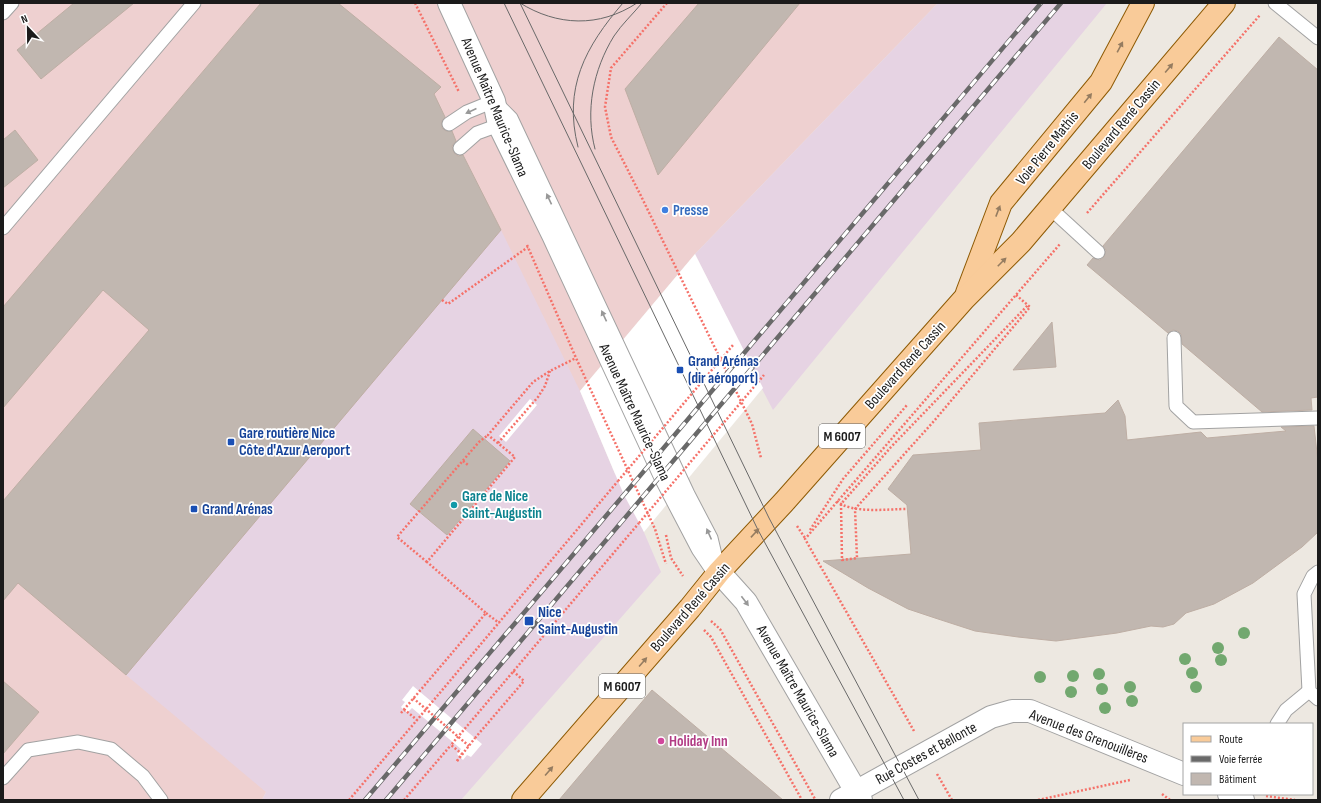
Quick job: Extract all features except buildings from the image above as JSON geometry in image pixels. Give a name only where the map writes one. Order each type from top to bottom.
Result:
[{"type":"main road","name":"Voie Pierre Mathis","points":[[964,299],[1001,203],[1101,82],[1143,3]]},
{"type":"main road","name":"Boulevard René Cassin","points":[[523,800],[690,608],[719,572],[784,502],[964,299],[1021,242],[1224,3]]},
{"type":"street","name":"Avenue Maître Maurice-Slama","points":[[449,3],[494,101],[499,125],[553,235],[666,478],[702,547],[719,572],[746,602],[853,797]]},
{"type":"street","name":"Avenue des Grenouillères","points":[[991,717],[1012,711],[1030,711],[1183,774]]},
{"type":"street","name":"Rue Costes et Bellonte","points":[[853,797],[925,752],[991,717]]},
{"type":"street","points":[[1237,795],[1252,797]]},
{"type":"lane","points":[[3,14],[12,3]]},
{"type":"lane","points":[[3,228],[194,3]]},
{"type":"lane","points":[[1275,3],[1318,38]]},
{"type":"lane","points":[[449,124],[467,112],[494,101],[511,118],[681,479],[711,538],[719,572]]},
{"type":"lane","points":[[460,148],[477,133],[499,125]]},
{"type":"lane","points":[[1050,208],[1098,252]]},
{"type":"lane","points":[[1174,338],[1176,406],[1193,422],[1318,418]]},
{"type":"lane","points":[[1278,723],[1286,710],[1314,695],[1304,594],[1313,576],[1318,572]]},
{"type":"lane","points":[[3,778],[28,750],[78,742],[111,749],[143,776],[161,800]]},
{"type":"path","points":[[415,3],[453,79],[467,112]]},
{"type":"path","points":[[667,3],[611,68],[605,107],[610,137],[641,196],[752,424],[761,458]]},
{"type":"path","points":[[805,539],[1260,15]]},
{"type":"path","points":[[525,240],[576,358],[655,529],[666,564]]},
{"type":"path","points":[[442,300],[448,304],[528,247]]},
{"type":"path","points":[[1016,295],[1028,305]]},
{"type":"path","points":[[1028,305],[1030,307],[934,421],[855,509],[857,558],[842,560],[841,504],[891,447],[1028,305]]},
{"type":"path","points":[[349,800],[733,345]]},
{"type":"path","points":[[499,623],[397,537],[533,382],[550,371],[576,358]]},
{"type":"path","points":[[498,443],[538,397],[545,386],[550,371]]},
{"type":"path","points":[[404,800],[764,375]]},
{"type":"path","points":[[427,562],[515,457],[488,434]]},
{"type":"path","points":[[463,461],[468,465]]},
{"type":"path","points":[[837,501],[855,509],[907,509]]},
{"type":"path","points":[[797,526],[925,752]]},
{"type":"path","points":[[417,720],[405,710],[401,713],[486,613]]},
{"type":"path","points":[[699,625],[711,637],[802,800]]},
{"type":"path","points":[[720,629],[816,800]]},
{"type":"path","points":[[451,745],[462,754],[457,761],[524,681],[513,671]]},
{"type":"path","points":[[413,698],[469,746]]},
{"type":"path","points":[[1038,800],[1134,779]]},
{"type":"path","points":[[1159,791],[1170,800]]},
{"type":"path","points":[[1252,797],[1295,800]]},
{"type":"shaded area","name":"Grand Arénas","points":[[3,3],[938,3],[695,254],[580,391],[266,792],[262,800],[3,800]]},
{"type":"shaded area","points":[[938,3],[1107,3],[773,410],[762,389],[643,530],[661,572],[461,800],[262,800],[266,792],[126,675],[501,230],[580,391],[615,474],[735,334],[695,254]]},
{"type":"pier","points":[[695,254],[763,388],[644,532],[624,495],[580,391]]},
{"type":"pier","points":[[530,399],[537,405],[506,442],[499,436]]},
{"type":"pier","points":[[413,686],[482,744],[471,757],[467,755],[463,760],[457,754],[461,749],[412,708],[407,713],[401,707],[405,702],[402,700]]},
{"type":"tram line","points":[[504,3],[758,530],[904,800]]},
{"type":"tram line","points":[[520,3],[769,518],[919,800]]},
{"type":"tram line","points":[[520,3],[534,11],[549,16],[563,20],[578,21],[608,17],[637,3]]},
{"type":"tram line","points":[[578,147],[574,126],[573,106],[581,69],[588,52],[598,36],[623,3]]},
{"type":"tram line","points":[[595,149],[592,135],[591,106],[596,77],[614,36],[620,27],[642,3]]},
{"type":"railway","points":[[365,800],[1041,3]]},
{"type":"railway","points":[[386,800],[1061,3]]},
{"type":"place","name":"Presse","points":[[665,210]]},
{"type":"place","name":"Grand Arénas (dir aéroport)","points":[[680,370]]},
{"type":"place","name":"Gare routière Nice Côte d'Azur Aeroport","points":[[231,442]]},
{"type":"place","name":"Gare de Nice Saint-Augustin","points":[[454,505]]},
{"type":"place","name":"Grand Arénas","points":[[194,509]]},
{"type":"place","name":"Nice Saint-Augustin","points":[[529,621]]},
{"type":"place","name":"Holiday Inn","points":[[661,741]]}]
